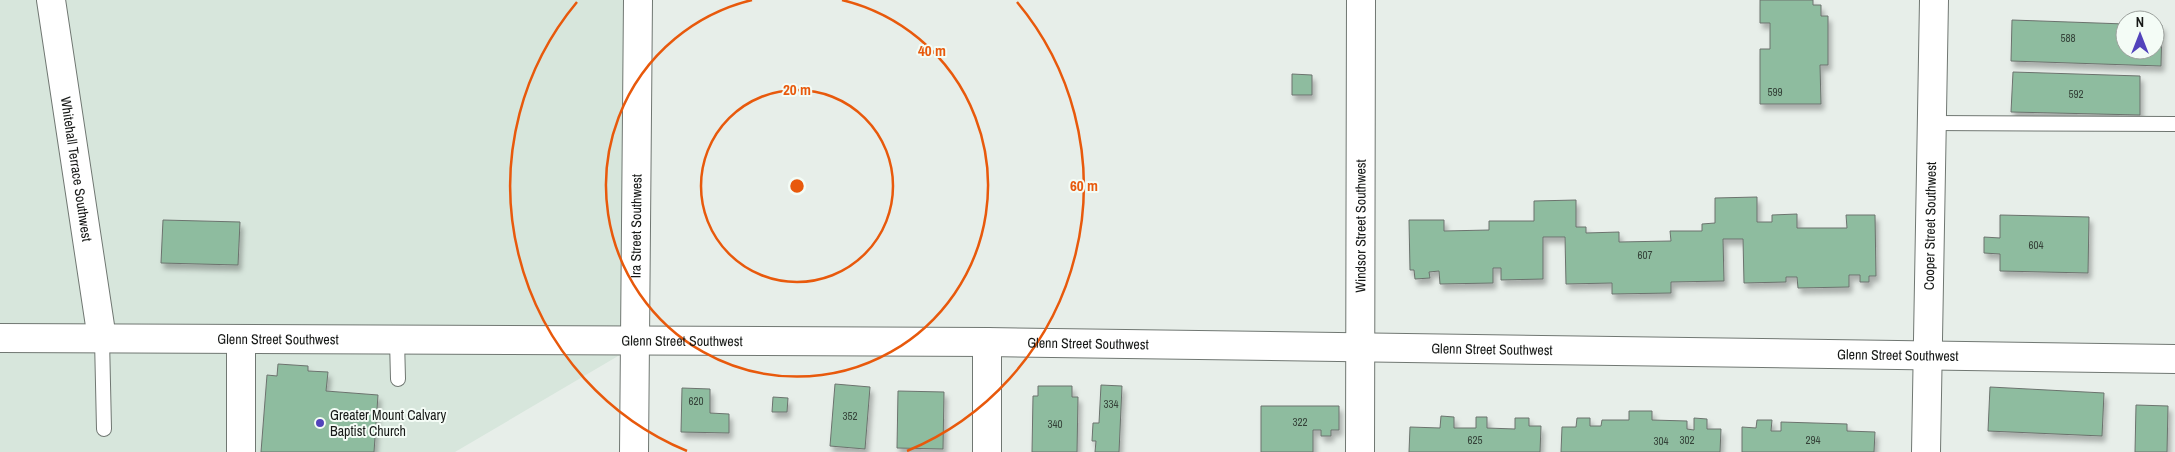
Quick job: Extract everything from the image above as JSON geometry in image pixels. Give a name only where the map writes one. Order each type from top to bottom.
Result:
[{"type":"street","name":"Whitehall Terrace Southwest","points":[[51,0],[102,338]]},
{"type":"street","name":"Ira Street Southwest","points":[[634,452],[638,0]]},
{"type":"street","name":"Windsor Street Southwest","points":[[1360,452],[1361,0]]},
{"type":"street","name":"Cooper Street Southwest","points":[[1926,452],[1934,0]]},
{"type":"street","name":"Glenn Street Southwest","points":[[0,338],[987,342],[2175,359]]},
{"type":"street","points":[[241,339],[241,452]]},
{"type":"street","points":[[987,342],[987,452]]},
{"type":"lane","points":[[1932,123],[2175,124]]},
{"type":"lane","points":[[102,338],[104,429]]},
{"type":"lane","points":[[397,340],[398,379]]},
{"type":"shaded area","points":[[0,0],[645,0],[647,339],[455,452],[0,452]]},
{"type":"building","points":[[1760,0],[1813,0],[1813,5],[1821,5],[1821,16],[1828,16],[1828,65],[1820,65],[1821,104],[1760,104],[1760,49],[1770,49],[1770,23],[1760,23]]},
{"type":"building","points":[[2012,20],[2115,24],[2115,60],[2161,60],[2161,66],[2011,61]]},
{"type":"building","points":[[2013,72],[2140,76],[2140,115],[2011,112]]},
{"type":"building","points":[[1292,74],[1312,75],[1312,95],[1292,95]]},
{"type":"building","points":[[1757,197],[1757,222],[1772,222],[1772,215],[1797,214],[1797,228],[1847,228],[1846,215],[1875,215],[1876,276],[1869,276],[1869,282],[1860,282],[1860,275],[1849,275],[1849,287],[1798,288],[1797,277],[1786,277],[1786,282],[1744,283],[1743,239],[1723,239],[1724,281],[1671,282],[1671,293],[1612,294],[1612,283],[1566,284],[1565,237],[1543,237],[1543,279],[1501,280],[1501,268],[1493,268],[1493,283],[1440,284],[1439,271],[1429,272],[1430,278],[1415,279],[1414,270],[1410,270],[1409,220],[1444,220],[1444,231],[1489,230],[1489,221],[1534,221],[1534,201],[1576,200],[1576,227],[1586,227],[1586,233],[1619,232],[1619,242],[1671,241],[1670,231],[1702,231],[1702,224],[1715,223],[1715,198]]},
{"type":"building","points":[[2000,215],[2089,217],[2088,273],[2000,271],[2000,254],[1984,253],[1984,237],[2000,238]]},
{"type":"building","points":[[163,220],[240,222],[238,265],[161,263]]},
{"type":"building","name":"Greater Mount Calvary Baptist Church","points":[[278,364],[308,366],[308,371],[328,372],[326,391],[378,395],[374,452],[261,452],[267,375],[277,376]]},
{"type":"building","points":[[835,384],[870,387],[865,449],[830,446]]},
{"type":"building","points":[[1101,385],[1122,386],[1119,452],[1095,452],[1096,441],[1092,441],[1093,423],[1099,423]]},
{"type":"building","points":[[1038,386],[1072,386],[1072,397],[1078,397],[1077,452],[1032,452],[1033,396],[1038,396]]},
{"type":"building","points":[[1990,387],[2104,393],[2102,436],[1988,431]]},
{"type":"building","points":[[682,388],[710,389],[710,413],[729,414],[729,433],[681,432]]},
{"type":"building","points":[[898,391],[944,392],[943,449],[897,448]]},
{"type":"building","points":[[773,397],[788,398],[787,412],[772,412]]},
{"type":"building","points":[[2136,405],[2168,406],[2167,452],[2135,452]]},
{"type":"building","points":[[1261,406],[1339,406],[1339,430],[1331,430],[1331,436],[1321,436],[1321,430],[1313,430],[1313,452],[1261,452]]},
{"type":"building","points":[[1629,411],[1652,411],[1652,420],[1687,421],[1687,429],[1694,430],[1694,418],[1707,419],[1707,429],[1721,429],[1720,452],[1561,452],[1562,427],[1576,427],[1577,418],[1590,418],[1590,426],[1601,426],[1602,420],[1629,420]]},
{"type":"building","points":[[1441,416],[1454,417],[1454,428],[1476,428],[1476,417],[1487,417],[1487,428],[1515,429],[1515,418],[1529,418],[1529,426],[1541,426],[1540,452],[1409,452],[1410,427],[1440,428]]},
{"type":"building","points":[[1757,420],[1772,420],[1771,431],[1781,431],[1781,422],[1847,424],[1847,431],[1875,432],[1874,452],[1742,452],[1742,427],[1756,428]]},
{"type":"place","name":"Greater Mount Calvary Baptist Church","points":[[320,423]]}]
